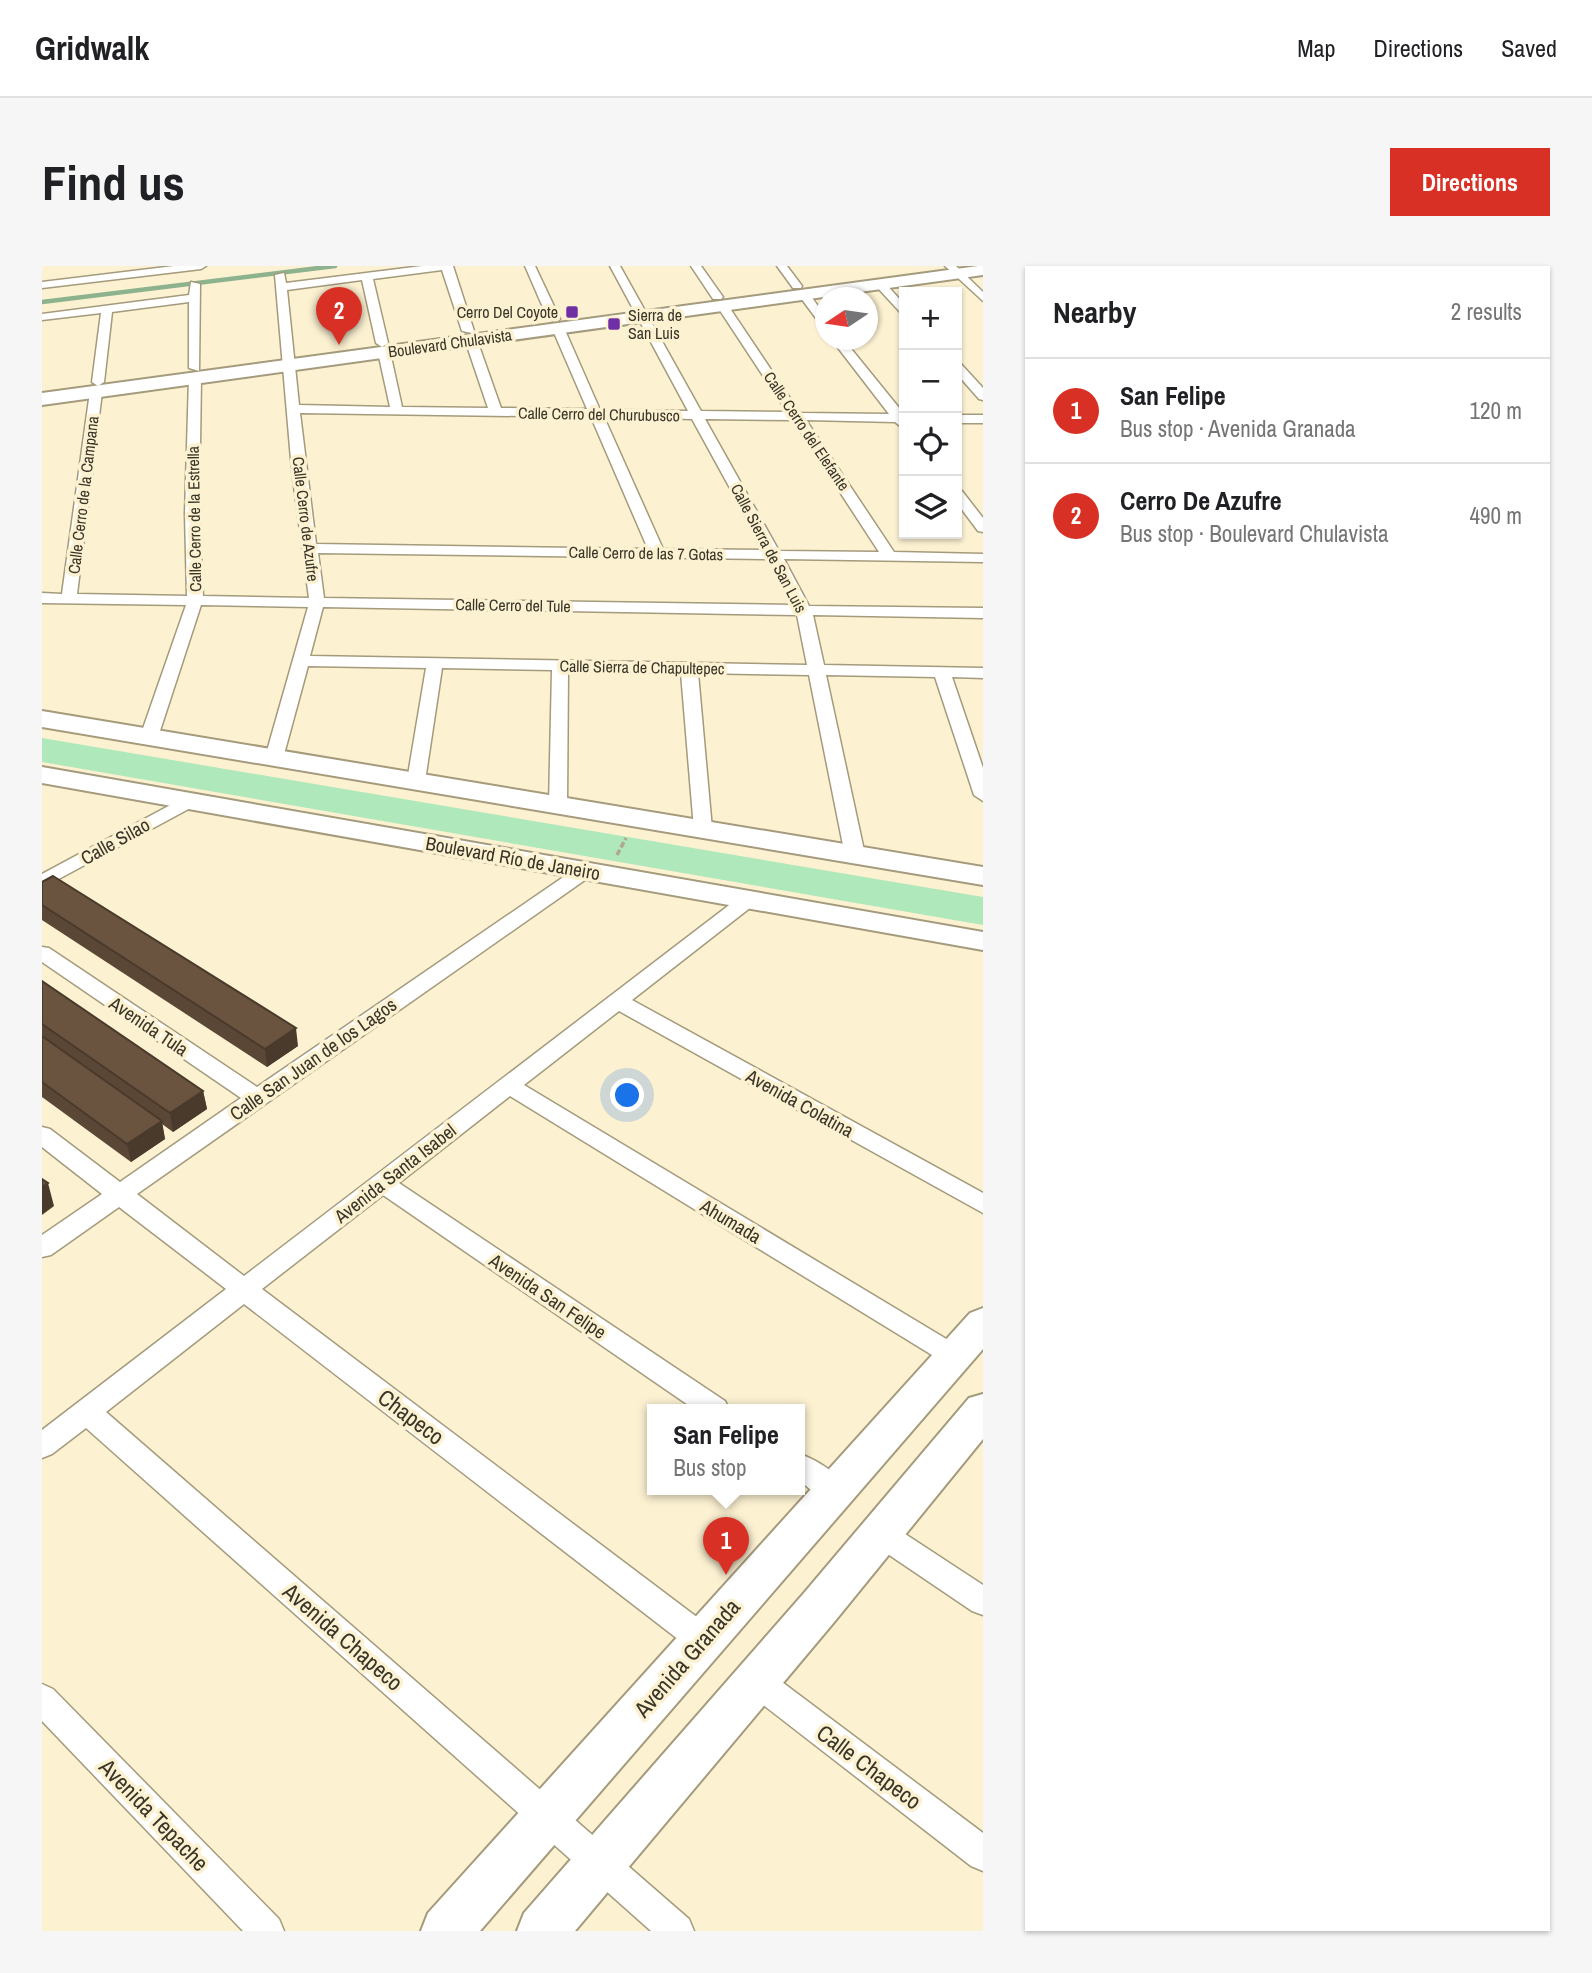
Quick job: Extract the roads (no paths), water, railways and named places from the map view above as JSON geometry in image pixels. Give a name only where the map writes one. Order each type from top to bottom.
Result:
[{"type":"main road","name":"Boulevard Chulavista","points":[[801,290],[880,284],[951,268]]},
{"type":"main road","name":"Boulevard Chulavista","points":[[42,399],[97,387],[951,268],[983,270]]},
{"type":"main road","name":"Boulevard Chulavista","points":[[42,389],[97,387]]},
{"type":"main road","points":[[42,719],[983,876]]},
{"type":"main road","name":"Boulevard Río de Janeiro","points":[[45,777],[983,941]]},
{"type":"main road","name":"Avenida Granada","points":[[446,1931],[983,1323]]},
{"type":"main road","points":[[542,1931],[755,1680],[883,1535],[983,1410]]},
{"type":"street","points":[[42,285],[148,269],[201,266]]},
{"type":"street","points":[[397,411],[367,276],[447,266],[496,412]]},
{"type":"street","points":[[530,266],[657,553]]},
{"type":"street","name":"Calle Sierra de San Luis","points":[[615,266],[804,610],[855,855]]},
{"type":"street","name":"Calle Cerro del Elefante","points":[[696,266],[890,557]]},
{"type":"street","points":[[782,266],[815,309]]},
{"type":"street","points":[[951,268],[983,298]]},
{"type":"street","name":"Calle Cerro de Azufre","points":[[274,758],[317,602],[280,281],[367,276]]},
{"type":"street","points":[[195,283],[195,373]]},
{"type":"street","points":[[880,284],[899,305]]},
{"type":"street","points":[[42,317],[195,298]]},
{"type":"street","name":"Calle Cerro de la Campana","points":[[69,598],[107,309]]},
{"type":"street","points":[[846,350],[899,416]]},
{"type":"street","name":"Calle Cerro de la Estrella","points":[[149,737],[195,600],[191,513],[195,373]]},
{"type":"street","points":[[962,373],[983,396]]},
{"type":"street","name":"Calle Cerro del Churubusco","points":[[293,410],[797,416],[899,420]]},
{"type":"street","points":[[962,419],[983,419]]},
{"type":"street","points":[[962,501],[983,528]]},
{"type":"street","name":"Calle Cerro de las 7 Gotas","points":[[310,548],[983,558]]},
{"type":"street","name":"Calle Cerro del Tule","points":[[42,598],[983,613]]},
{"type":"street","name":"Calle Sierra de Chapultepec","points":[[301,661],[983,673]]},
{"type":"street","points":[[416,781],[435,663]]},
{"type":"street","points":[[558,805],[561,666]]},
{"type":"street","points":[[689,668],[703,829]]},
{"type":"street","points":[[942,672],[983,796]]},
{"type":"street","name":"Calle Silao","points":[[42,882],[189,801]]},
{"type":"street","name":"Calle San Juan de los Lagos","points":[[42,1248],[257,1098],[596,873]]},
{"type":"street","name":"Avenida Santa Isabel","points":[[42,1446],[748,900]]},
{"type":"street","name":"Avenida Tula","points":[[42,953],[257,1098]]},
{"type":"street","name":"Avenida Colatina","points":[[617,1001],[983,1204]]},
{"type":"street","name":"Ahumada","points":[[508,1085],[954,1356]]},
{"type":"street","points":[[42,1135],[119,1194]]},
{"type":"street","name":"Avenida San Felipe","points":[[382,1183],[708,1404]]},
{"type":"street","name":"Chapeco","points":[[119,1194],[703,1640]]},
{"type":"street","name":"Avenida Chapeco","points":[[87,1412],[677,1931]]},
{"type":"street","points":[[805,1469],[835,1490]]},
{"type":"street","points":[[883,1535],[983,1601]]},
{"type":"street","name":"Calle Chapeco","points":[[755,1680],[983,1854]]},
{"type":"street","name":"Avenida Tepache","points":[[42,1699],[267,1931]]},
{"type":"waterway","points":[[42,302],[335,266]]},
{"type":"waterway","points":[[42,750],[983,911]]},
{"type":"place","name":"Cerro Del Coyote","points":[[572,312]]},
{"type":"place","name":"Sierra de San Luis","points":[[614,324]]},
{"type":"place","name":"Cerro De Azufre","points":[[339,345]]},
{"type":"place","name":"San Felipe","points":[[726,1575]]}]
